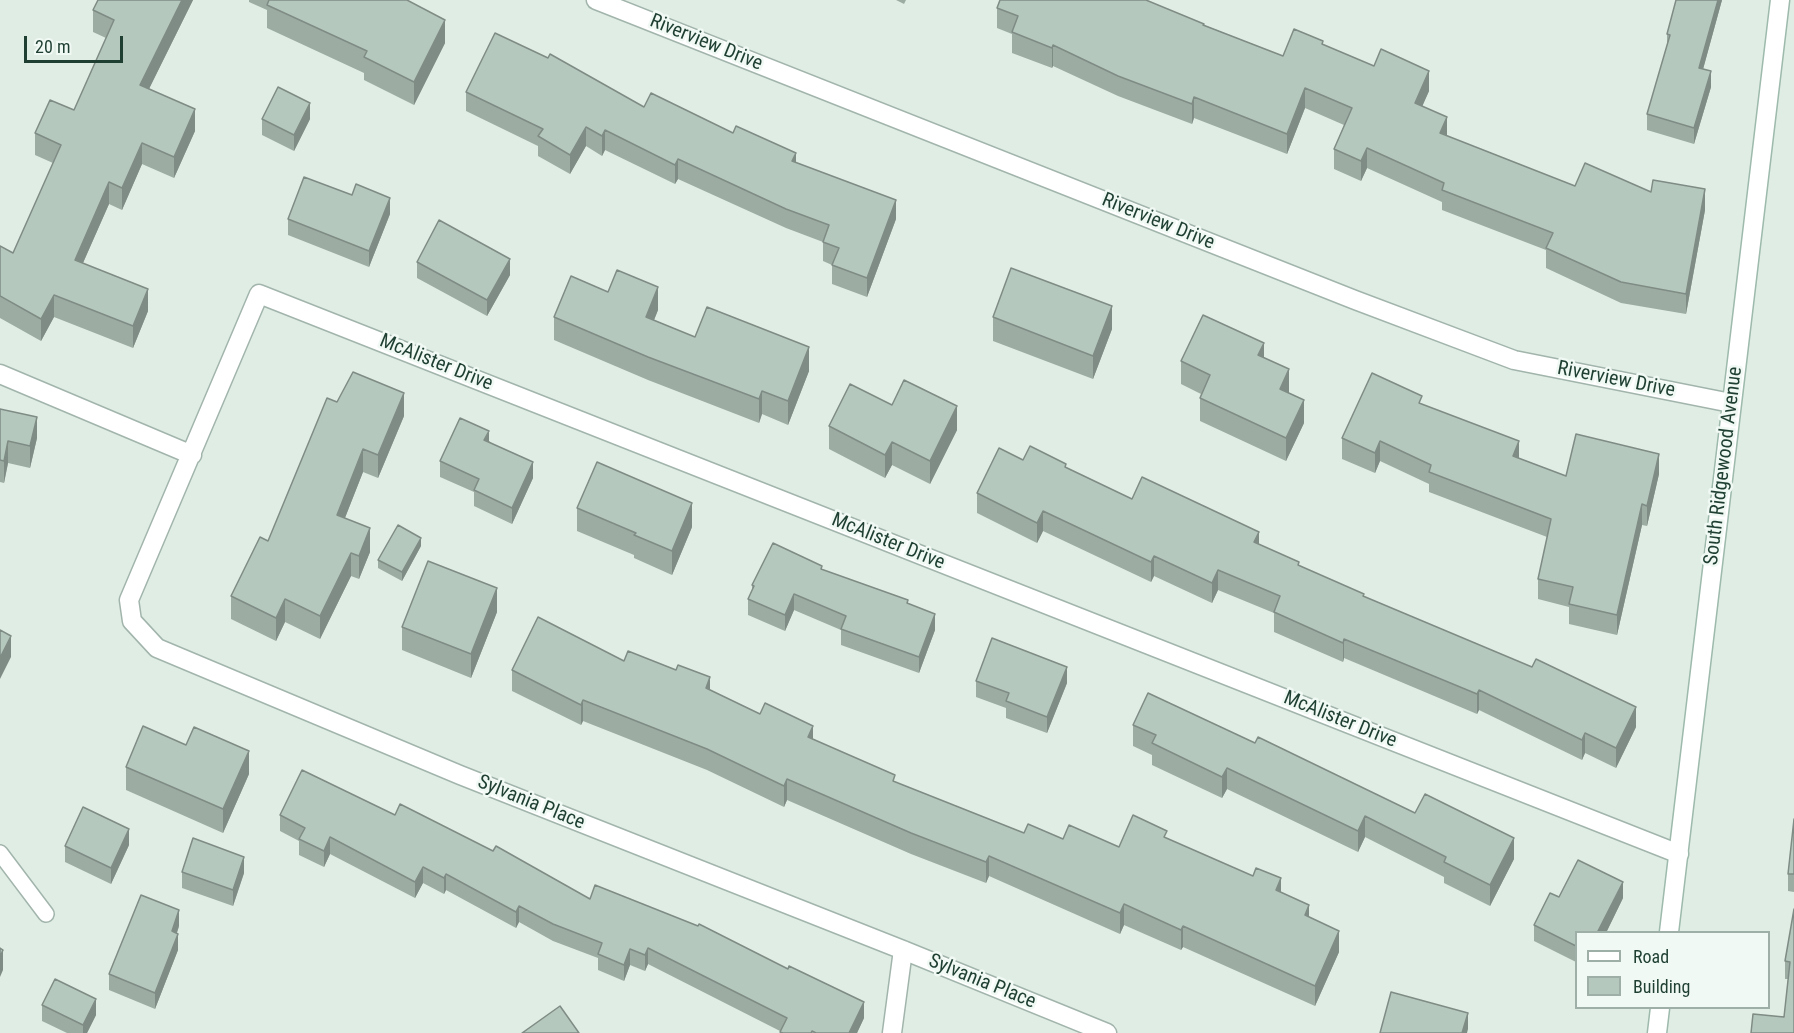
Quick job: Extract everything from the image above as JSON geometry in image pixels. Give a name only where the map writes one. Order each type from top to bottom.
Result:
[{"type":"street","name":"Riverview Drive","points":[[597,0],[1344,296],[1514,360],[1731,403]]},
{"type":"street","name":"South Ridgewood Avenue","points":[[1669,931],[1780,0]]},
{"type":"street","name":"McAlister Drive","points":[[192,455],[260,294],[1679,854]]},
{"type":"street","points":[[0,374],[192,455]]},
{"type":"street","name":"Sylvania Place","points":[[192,455],[129,600],[132,621],[157,648],[460,775],[1107,1033]]},
{"type":"street","points":[[892,1033],[903,950]]},
{"type":"street","points":[[1657,1033],[1660,1009]]},
{"type":"lane","points":[[0,853],[46,914]]},
{"type":"building","points":[[98,0],[182,0],[140,85],[195,109],[174,157],[142,143],[122,188],[109,182],[75,260],[148,289],[133,326],[54,295],[41,319],[0,296],[0,246],[13,253],[61,145],[35,133],[50,100],[74,110],[114,20],[93,10]]},
{"type":"building","points":[[269,0],[407,0],[445,20],[414,82],[364,57],[367,51],[267,5]]},
{"type":"building","points":[[1000,0],[1146,0],[1283,56],[1294,29],[1323,41],[1322,44],[1374,66],[1381,49],[1429,71],[1415,103],[1447,117],[1440,133],[1575,186],[1585,163],[1651,192],[1653,180],[1705,189],[1686,294],[1621,282],[1546,248],[1553,233],[1442,190],[1444,183],[1367,148],[1361,161],[1334,149],[1352,108],[1305,88],[1287,134],[1194,97],[1192,104],[1118,76],[1053,45],[1052,48],[1012,32],[1018,16],[997,8]]},
{"type":"building","points":[[1676,0],[1718,0],[1699,68],[1711,71],[1694,128],[1647,114],[1670,35],[1667,34]]},
{"type":"building","points":[[495,33],[548,58],[550,54],[644,107],[651,93],[733,133],[736,126],[796,153],[792,161],[896,200],[867,278],[832,265],[839,248],[823,242],[829,225],[786,209],[678,159],[675,165],[605,130],[602,136],[586,127],[570,155],[538,136],[543,129],[466,92]]},
{"type":"building","points":[[278,87],[310,103],[294,135],[262,119]]},
{"type":"building","points":[[304,177],[352,195],[356,184],[390,198],[369,251],[288,219]]},
{"type":"building","points":[[439,220],[510,259],[487,300],[417,262]]},
{"type":"building","points":[[1011,268],[1112,306],[1093,356],[993,317]]},
{"type":"building","points":[[617,270],[658,287],[646,317],[695,337],[707,307],[809,347],[788,401],[762,391],[759,399],[648,357],[554,317],[571,276],[608,292]]},
{"type":"building","points":[[1203,315],[1264,343],[1258,355],[1289,369],[1280,389],[1304,400],[1286,438],[1200,398],[1210,375],[1181,361]]},
{"type":"building","points":[[353,372],[404,393],[378,455],[363,449],[337,515],[370,528],[359,556],[351,553],[320,616],[285,599],[276,618],[231,596],[260,537],[268,541],[327,398],[337,402]]},
{"type":"building","points":[[1372,373],[1422,396],[1419,403],[1519,441],[1513,456],[1566,476],[1576,434],[1659,454],[1647,506],[1642,504],[1617,615],[1569,604],[1573,587],[1538,579],[1551,519],[1429,472],[1431,465],[1380,441],[1375,453],[1342,438]]},
{"type":"building","points":[[904,380],[957,406],[930,461],[892,442],[885,455],[829,426],[850,384],[892,405]]},
{"type":"building","points":[[0,409],[37,417],[30,446],[8,441],[4,461],[0,460]]},
{"type":"building","points":[[460,418],[489,431],[484,440],[533,462],[512,508],[474,490],[479,479],[440,461]]},
{"type":"building","points":[[1030,446],[1066,464],[1065,467],[1132,499],[1142,477],[1259,532],[1254,542],[1299,562],[1298,565],[1364,594],[1363,596],[1532,667],[1536,659],[1636,707],[1616,748],[1585,733],[1582,740],[1479,690],[1477,694],[1344,639],[1343,643],[1274,612],[1280,596],[1218,570],[1212,583],[1154,556],[1151,562],[1043,511],[1037,523],[977,493],[999,448],[1023,460]]},
{"type":"building","points":[[597,462],[692,503],[672,551],[577,508]]},
{"type":"building","points":[[398,525],[421,538],[402,572],[378,560]]},
{"type":"building","points":[[773,543],[822,566],[821,569],[908,600],[907,603],[935,614],[919,657],[841,629],[846,616],[794,594],[785,615],[748,599],[754,586],[752,585]]},
{"type":"building","points":[[428,561],[497,588],[471,654],[402,627]]},
{"type":"building","points":[[538,617],[624,661],[628,651],[676,670],[678,665],[710,677],[706,688],[760,714],[765,703],[813,726],[808,737],[895,775],[893,781],[1024,833],[1028,824],[1063,839],[1069,825],[1119,847],[1133,815],[1167,831],[1164,837],[1253,876],[1256,868],[1281,878],[1276,890],[1309,905],[1305,915],[1339,931],[1315,986],[1183,926],[1181,930],[1124,904],[1120,913],[989,856],[986,862],[911,833],[787,779],[784,786],[707,749],[583,700],[581,705],[512,670]]},
{"type":"building","points":[[0,630],[11,636],[0,658]]},
{"type":"building","points":[[992,638],[1067,667],[1047,717],[1006,701],[1009,693],[976,681]]},
{"type":"building","points":[[1148,693],[1255,743],[1258,737],[1415,813],[1425,794],[1514,838],[1490,885],[1444,862],[1446,857],[1365,816],[1358,831],[1227,768],[1222,777],[1152,743],[1156,735],[1133,725]]},
{"type":"building","points":[[143,726],[186,745],[194,727],[249,751],[223,809],[126,767]]},
{"type":"building","points":[[302,770],[395,815],[400,804],[493,851],[496,846],[590,899],[595,885],[698,926],[699,924],[788,969],[789,966],[864,1002],[849,1033],[812,1031],[811,1033],[783,1033],[780,1032],[787,1018],[648,948],[645,955],[630,949],[624,965],[598,954],[602,943],[553,924],[519,906],[516,912],[446,874],[444,878],[423,867],[415,882],[330,837],[324,851],[299,839],[305,828],[280,815]]},
{"type":"building","points":[[83,807],[129,829],[111,868],[65,846]]},
{"type":"building","points":[[1794,819],[1794,874],[1788,874]]},
{"type":"building","points":[[193,838],[244,857],[233,890],[182,872]]},
{"type":"building","points":[[1578,860],[1623,882],[1598,931],[1575,931],[1575,946],[1534,925],[1550,893],[1559,897]]},
{"type":"building","points":[[141,895],[179,910],[172,931],[178,934],[155,993],[109,974]]},
{"type":"building","points":[[1794,909],[1794,1033],[1751,1033],[1753,1014],[1784,1017],[1790,962],[1785,961]]},
{"type":"building","points":[[55,979],[96,999],[83,1025],[42,1005]]},
{"type":"building","points":[[1391,992],[1468,1013],[1462,1033],[1380,1033]]},
{"type":"building","points":[[560,1006],[579,1033],[522,1033]]}]
